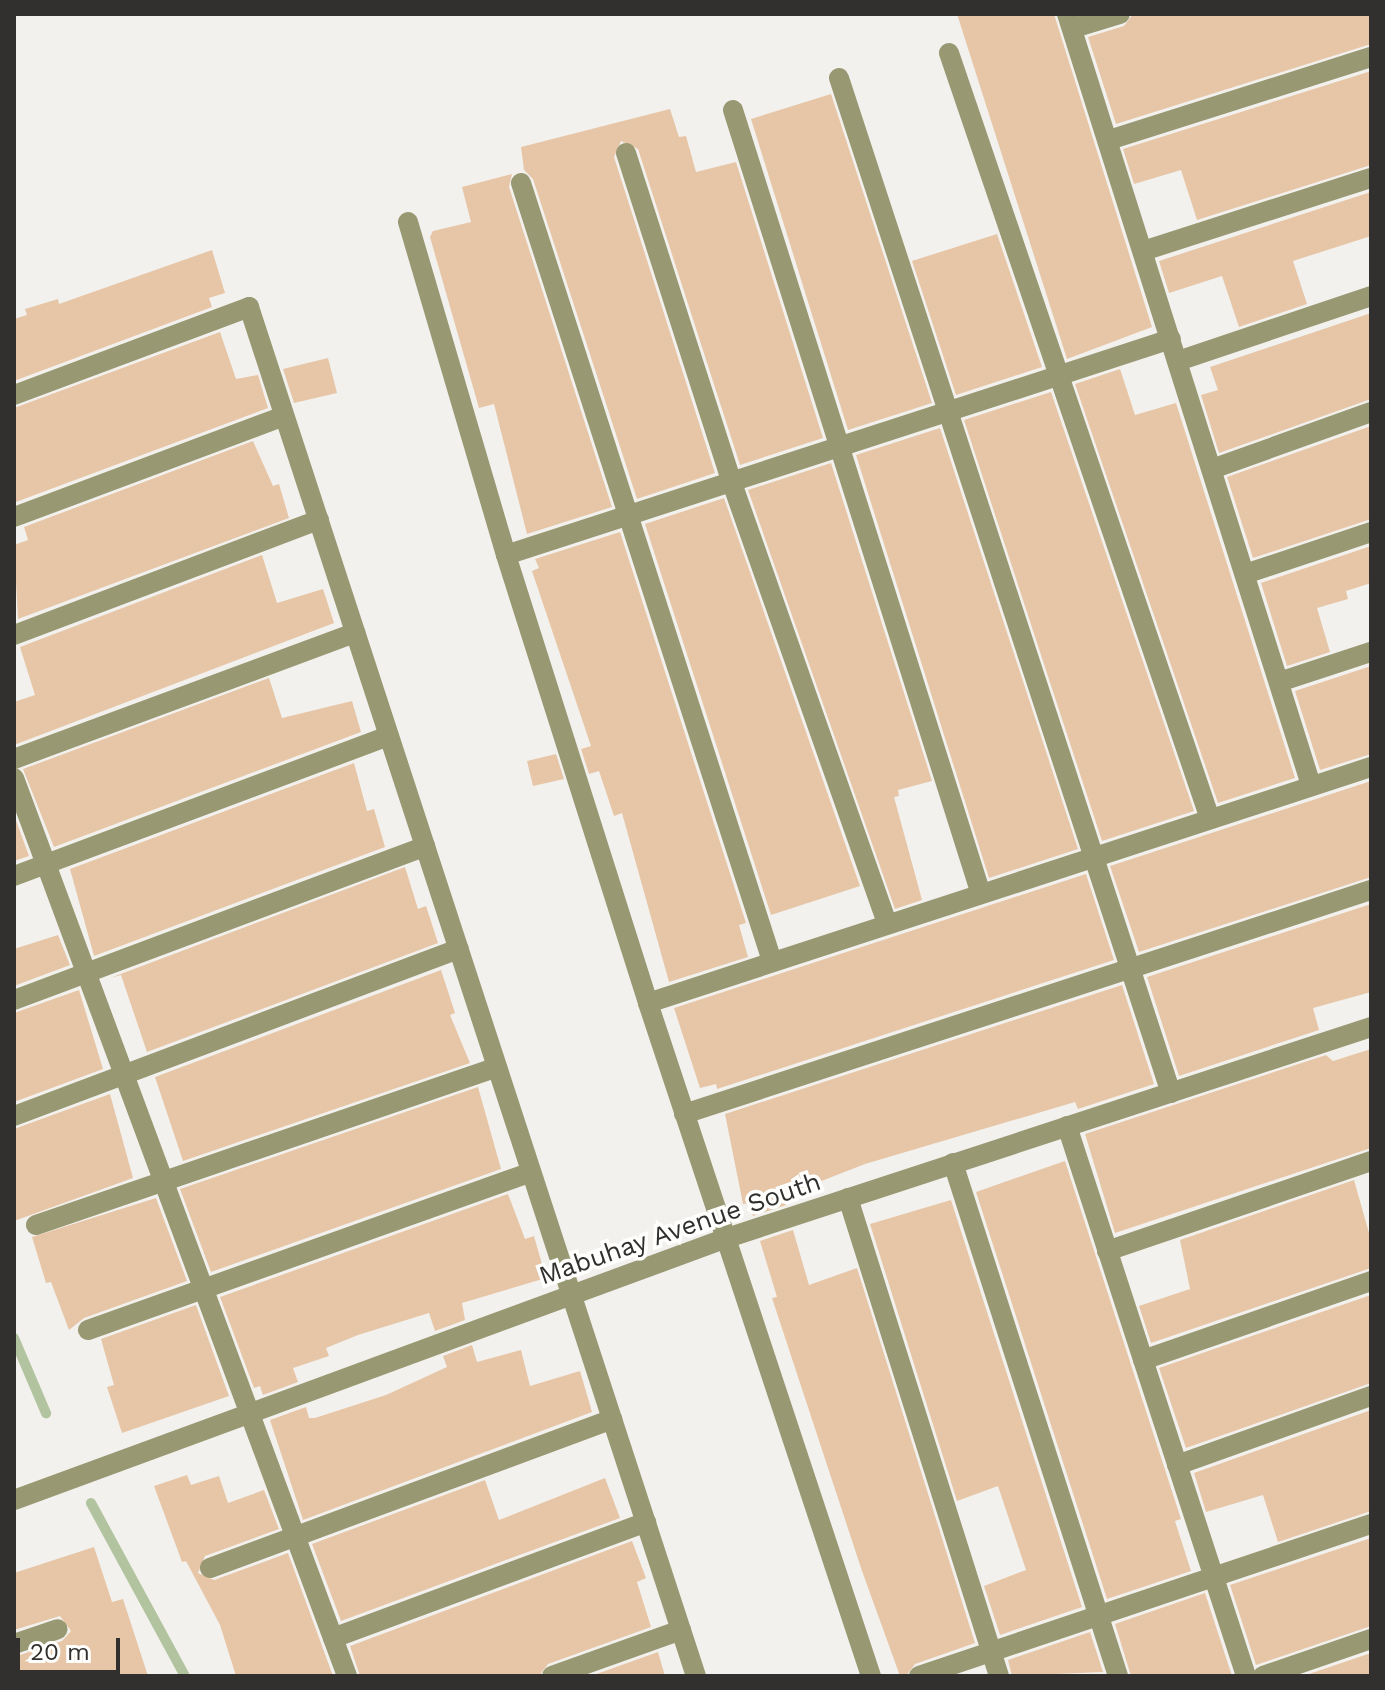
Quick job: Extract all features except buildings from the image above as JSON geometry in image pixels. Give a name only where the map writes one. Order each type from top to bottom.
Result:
[{"type":"street","points":[[1120,14],[1070,21],[1311,785]]},
{"type":"street","points":[[949,53],[1056,375],[1209,816]]},
{"type":"street","points":[[1109,140],[1371,57]]},
{"type":"street","points":[[839,78],[1171,1093]]},
{"type":"street","points":[[733,110],[980,891]]},
{"type":"street","points":[[626,153],[732,483],[887,924]]},
{"type":"street","points":[[1143,251],[1371,178]]},
{"type":"street","points":[[521,183],[625,517],[772,961]]},
{"type":"street","points":[[408,222],[506,555],[648,1003],[871,1676]]},
{"type":"street","points":[[1178,361],[1371,296]]},
{"type":"street","points":[[14,395],[249,307],[569,1295],[696,1676]]},
{"type":"street","points":[[506,555],[1171,339]]},
{"type":"street","points":[[1212,469],[1371,412]]},
{"type":"street","points":[[14,517],[284,416]]},
{"type":"street","points":[[14,635],[319,520]]},
{"type":"street","points":[[1245,574],[1371,532]]},
{"type":"street","points":[[14,759],[355,633]]},
{"type":"street","points":[[1279,682],[1371,652]]},
{"type":"street","points":[[14,876],[389,736]]},
{"type":"street","points":[[648,1003],[1209,816],[1371,767]]},
{"type":"street","points":[[14,778],[202,1292],[297,1534],[347,1676]]},
{"type":"street","points":[[14,1000],[86,976],[425,846]]},
{"type":"street","points":[[684,1114],[1371,890]]},
{"type":"street","points":[[14,1116],[124,1079],[459,949]]},
{"type":"street","name":"Mabuhay Avenue South","points":[[14,1500],[249,1411],[724,1239],[1371,1027]]},
{"type":"street","points":[[36,1225],[161,1179],[497,1067]]},
{"type":"street","points":[[1067,1126],[1246,1676]]},
{"type":"street","points":[[1107,1251],[1371,1161]]},
{"type":"street","points":[[953,1163],[1118,1676]]},
{"type":"street","points":[[88,1330],[202,1292],[531,1172]]},
{"type":"street","points":[[848,1198],[999,1676]]},
{"type":"street","points":[[1143,1360],[1371,1281]]},
{"type":"street","points":[[1177,1465],[1371,1396]]},
{"type":"street","points":[[210,1568],[612,1419]]},
{"type":"street","points":[[333,1638],[646,1522]]},
{"type":"street","points":[[919,1676],[1212,1574],[1371,1524]]},
{"type":"street","points":[[14,1644],[58,1629]]},
{"type":"street","points":[[552,1676],[681,1630]]},
{"type":"street","points":[[1263,1676],[1371,1639]]},
{"type":"waterway","points":[[14,1338],[46,1413]]},
{"type":"waterway","points":[[91,1503],[185,1676]]}]
